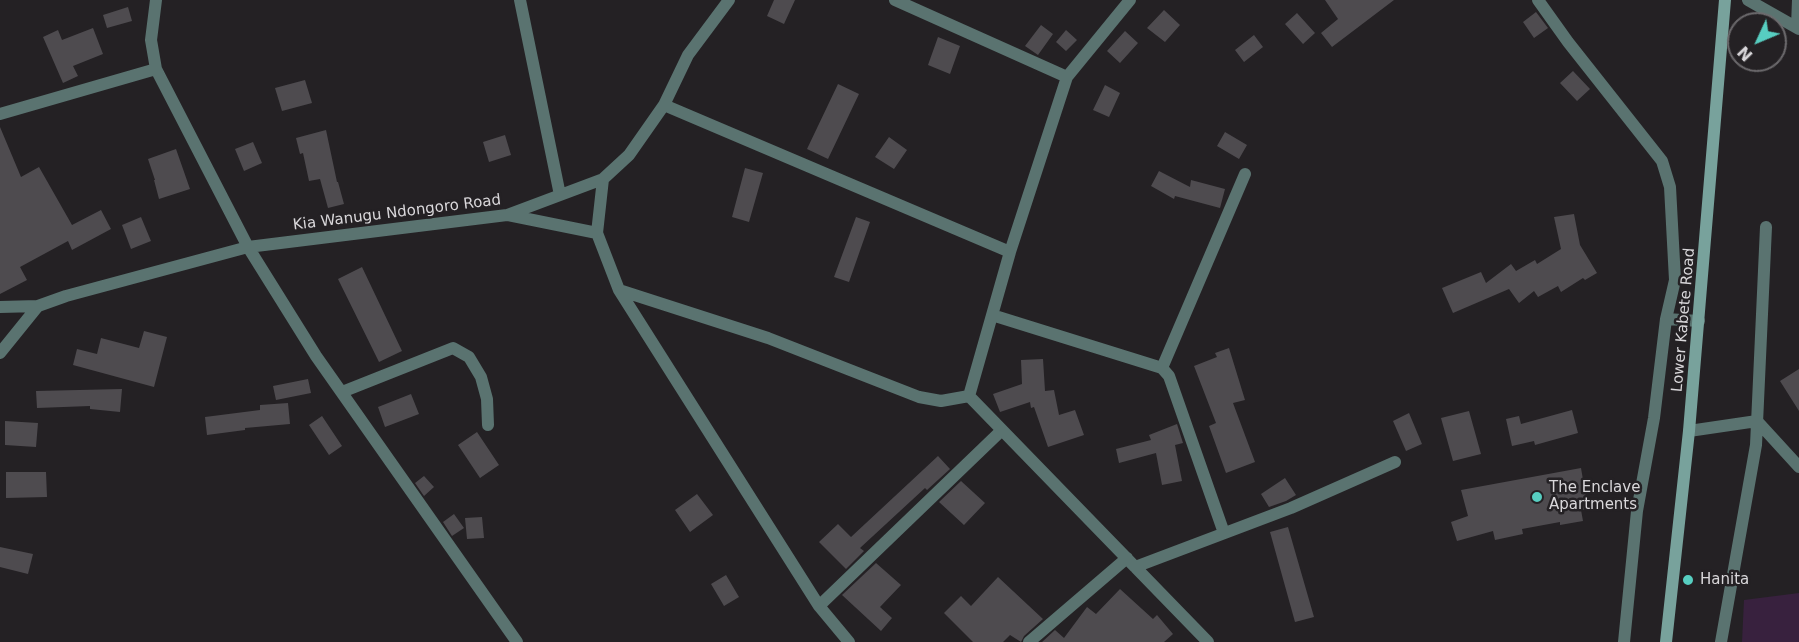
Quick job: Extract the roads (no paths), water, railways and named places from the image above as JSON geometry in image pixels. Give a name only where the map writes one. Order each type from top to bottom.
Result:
[{"type":"main road","name":"Lower Kabete Road","points":[[1666,642],[1689,431],[1725,0]]},
{"type":"street","points":[[156,0],[151,40],[156,69],[248,247],[316,356],[517,642]]},
{"type":"street","points":[[520,0],[560,195]]},
{"type":"street","name":"Kia Wanugu Ndongoro Road","points":[[38,306],[66,296],[248,247],[507,215],[603,179],[629,155],[664,105],[688,55],[729,0]]},
{"type":"street","points":[[895,0],[1067,77]]},
{"type":"street","points":[[969,396],[1010,252],[1067,77],[1130,0]]},
{"type":"street","points":[[1538,0],[1568,42],[1662,161],[1670,187],[1675,280],[1666,319],[1654,418],[1637,511],[1624,642]]},
{"type":"street","points":[[1748,0],[1798,28],[1798,0]]},
{"type":"street","points":[[0,114],[156,69]]},
{"type":"street","points":[[664,105],[1010,252]]},
{"type":"street","points":[[1162,368],[1245,174]]},
{"type":"street","points":[[603,179],[597,233],[619,290],[819,606],[849,642]]},
{"type":"street","points":[[507,215],[597,233]]},
{"type":"street","points":[[1721,642],[1756,445],[1766,227]]},
{"type":"street","points":[[619,290],[768,338],[919,397],[941,401],[969,396]]},
{"type":"street","points":[[0,307],[38,306]]},
{"type":"street","points":[[0,353],[38,306]]},
{"type":"street","points":[[992,315],[1162,368],[1169,376],[1224,533]]},
{"type":"street","points":[[1666,319],[1699,321]]},
{"type":"street","points":[[342,392],[453,348],[469,357],[481,377],[488,399],[488,425]]},
{"type":"street","points":[[969,396],[1208,642]]},
{"type":"street","points":[[1689,431],[1757,421]]},
{"type":"street","points":[[1757,421],[1799,467]]},
{"type":"street","points":[[819,606],[1002,430]]},
{"type":"street","points":[[1029,642],[1131,563],[1224,533],[1291,508],[1395,462]]},
{"type":"place","name":"The Enclave Apartments","points":[[1537,497]]},
{"type":"place","name":"Hanita","points":[[1688,580]]}]
